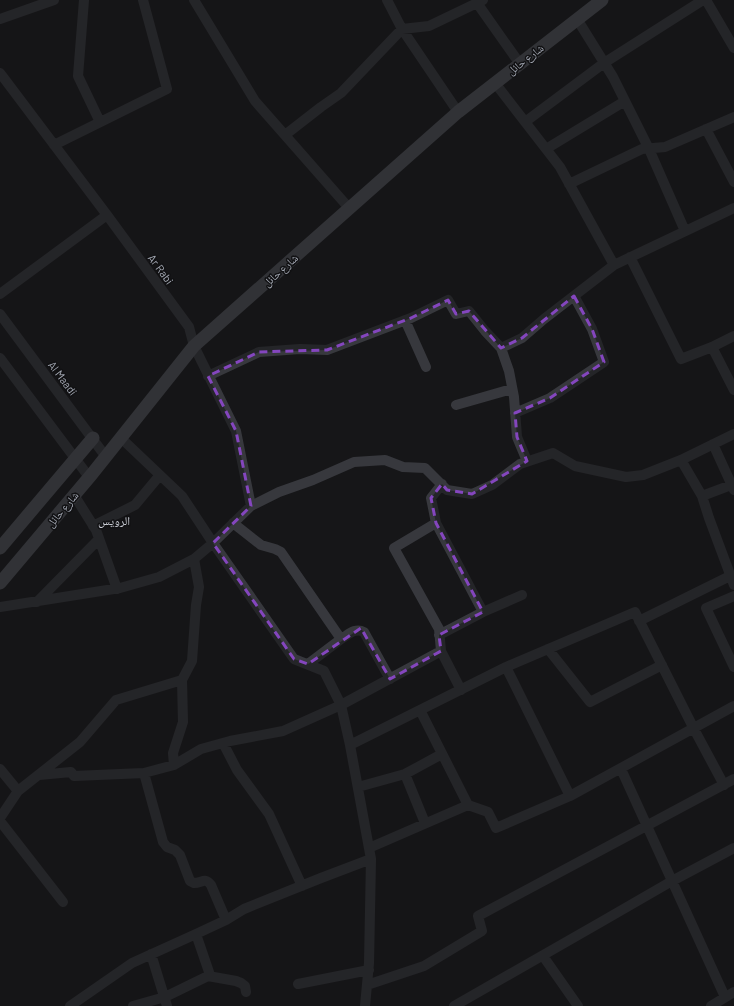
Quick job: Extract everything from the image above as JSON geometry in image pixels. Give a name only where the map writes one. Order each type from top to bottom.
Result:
[{"type":"main road","name":"شارع حائل","points":[[0,583],[106,457],[194,346],[458,112],[602,0]]},
{"type":"main road","name":"شارع حائل","points":[[0,548],[92,438]]},
{"type":"street","points":[[0,19],[54,0]]},
{"type":"street","points":[[84,0],[78,76],[100,122]]},
{"type":"street","points":[[54,145],[167,89],[143,0]]},
{"type":"street","points":[[194,0],[255,101],[349,208]]},
{"type":"street","points":[[387,0],[402,29],[458,112]]},
{"type":"street","points":[[525,122],[604,63],[705,0],[730,32],[734,48]]},
{"type":"street","points":[[285,135],[321,107],[341,94],[402,29],[429,26],[480,2],[520,64]]},
{"type":"street","points":[[577,19],[613,77],[649,148],[685,231]]},
{"type":"street","name":"Ar Rabi","points":[[0,73],[189,327],[194,346],[236,431],[251,506]]},
{"type":"street","points":[[495,83],[560,168],[614,265]]},
{"type":"street","points":[[546,149],[625,101]]},
{"type":"street","points":[[569,184],[642,149],[665,147],[734,117]]},
{"type":"street","points":[[706,129],[734,182]]},
{"type":"street","points":[[501,348],[522,338],[614,265],[734,208]]},
{"type":"street","points":[[0,294],[107,215]]},
{"type":"street","points":[[630,257],[681,359],[712,347],[734,336]]},
{"type":"street","points":[[515,413],[550,398],[604,362],[592,329],[574,296]]},
{"type":"street","points":[[208,376],[259,352],[300,349],[327,350],[405,320],[448,300],[456,314],[469,311],[501,348],[509,371],[517,437],[527,462]]},
{"type":"street","name":"Al Maadi","points":[[0,314],[106,457]]},
{"type":"street","points":[[405,320],[426,367]]},
{"type":"street","points":[[712,347],[734,390]]},
{"type":"street","points":[[0,358],[89,477]]},
{"type":"street","points":[[456,405],[512,389]]},
{"type":"street","points":[[0,607],[117,589],[159,577],[194,559],[213,543],[251,506],[279,492],[313,480],[354,462],[385,460],[403,467],[425,468],[447,490],[472,494],[492,485],[520,464],[553,453],[575,466],[626,477],[644,475],[681,460],[734,434]]},
{"type":"street","points":[[121,438],[182,496],[294,659],[324,671],[341,705],[371,859],[369,970],[365,1006]]},
{"type":"street","points":[[702,496],[733,486],[713,444]]},
{"type":"street","points":[[639,621],[732,580],[702,496],[681,460]]},
{"type":"street","points":[[93,526],[135,505],[160,475]]},
{"type":"street","points":[[442,484],[430,498],[436,524],[483,612]]},
{"type":"street","points":[[74,495],[96,530],[117,589]]},
{"type":"street","points":[[233,523],[261,545],[281,552],[341,639]]},
{"type":"street","points":[[436,524],[394,548],[439,629],[441,651],[461,690]]},
{"type":"street","points":[[37,602],[99,538]]},
{"type":"street","points":[[174,765],[173,753],[184,722],[182,680],[192,661],[196,605],[199,587],[194,559]]},
{"type":"street","points":[[439,635],[483,612],[522,595]]},
{"type":"street","points":[[734,596],[706,608],[734,667]]},
{"type":"street","points":[[350,745],[506,667],[635,612],[694,728],[731,782],[478,916],[482,932],[424,966],[367,985]]},
{"type":"street","points":[[308,664],[341,639],[352,632],[361,630],[364,632],[390,679]]},
{"type":"street","points":[[548,650],[590,702],[662,665]]},
{"type":"street","points":[[39,775],[71,772],[74,776],[144,773],[174,765],[201,749],[230,741],[283,731],[341,705],[441,651]]},
{"type":"street","points":[[506,667],[570,796]]},
{"type":"street","points":[[63,902],[0,820],[18,791],[80,742],[116,700],[182,680]]},
{"type":"street","points":[[369,848],[468,805],[488,812],[496,828],[570,796],[734,706]]},
{"type":"street","points":[[420,710],[468,805]]},
{"type":"street","points":[[223,743],[236,770],[269,814],[302,886]]},
{"type":"street","points":[[358,787],[405,774],[442,754]]},
{"type":"street","points":[[621,768],[725,998]]},
{"type":"street","points":[[0,769],[18,791]]},
{"type":"street","points":[[144,773],[163,842],[167,847],[175,850],[180,855],[190,881],[194,883],[205,880],[209,882],[226,920]]},
{"type":"street","points":[[405,774],[425,824]]},
{"type":"street","points":[[460,1005],[672,881],[734,848]]},
{"type":"street","points":[[70,1006],[132,963],[226,920],[244,909],[371,859]]},
{"type":"street","points":[[196,934],[209,972],[208,976]]},
{"type":"street","points":[[151,954],[166,1001]]},
{"type":"street","points":[[543,956],[578,1006]]},
{"type":"street","points":[[298,984],[369,970]]},
{"type":"street","points":[[133,1006],[166,1001],[208,976],[242,983],[245,986],[246,992]]},
{"type":"street","points":[[711,1006],[734,992]]},
{"type":"highlighted area","points":[[574,296],[592,329],[604,362],[550,398],[515,413],[517,437],[527,461],[472,494],[447,490],[442,484],[431,498],[436,523],[483,612],[439,635],[441,651],[390,679],[361,628],[308,664],[294,659],[213,543],[251,506],[236,431],[208,376],[259,352],[327,350],[411,318],[448,300],[456,314],[469,311],[501,348],[522,338]]},
{"type":"district","name":"الرويس","points":[[114,520]]}]
